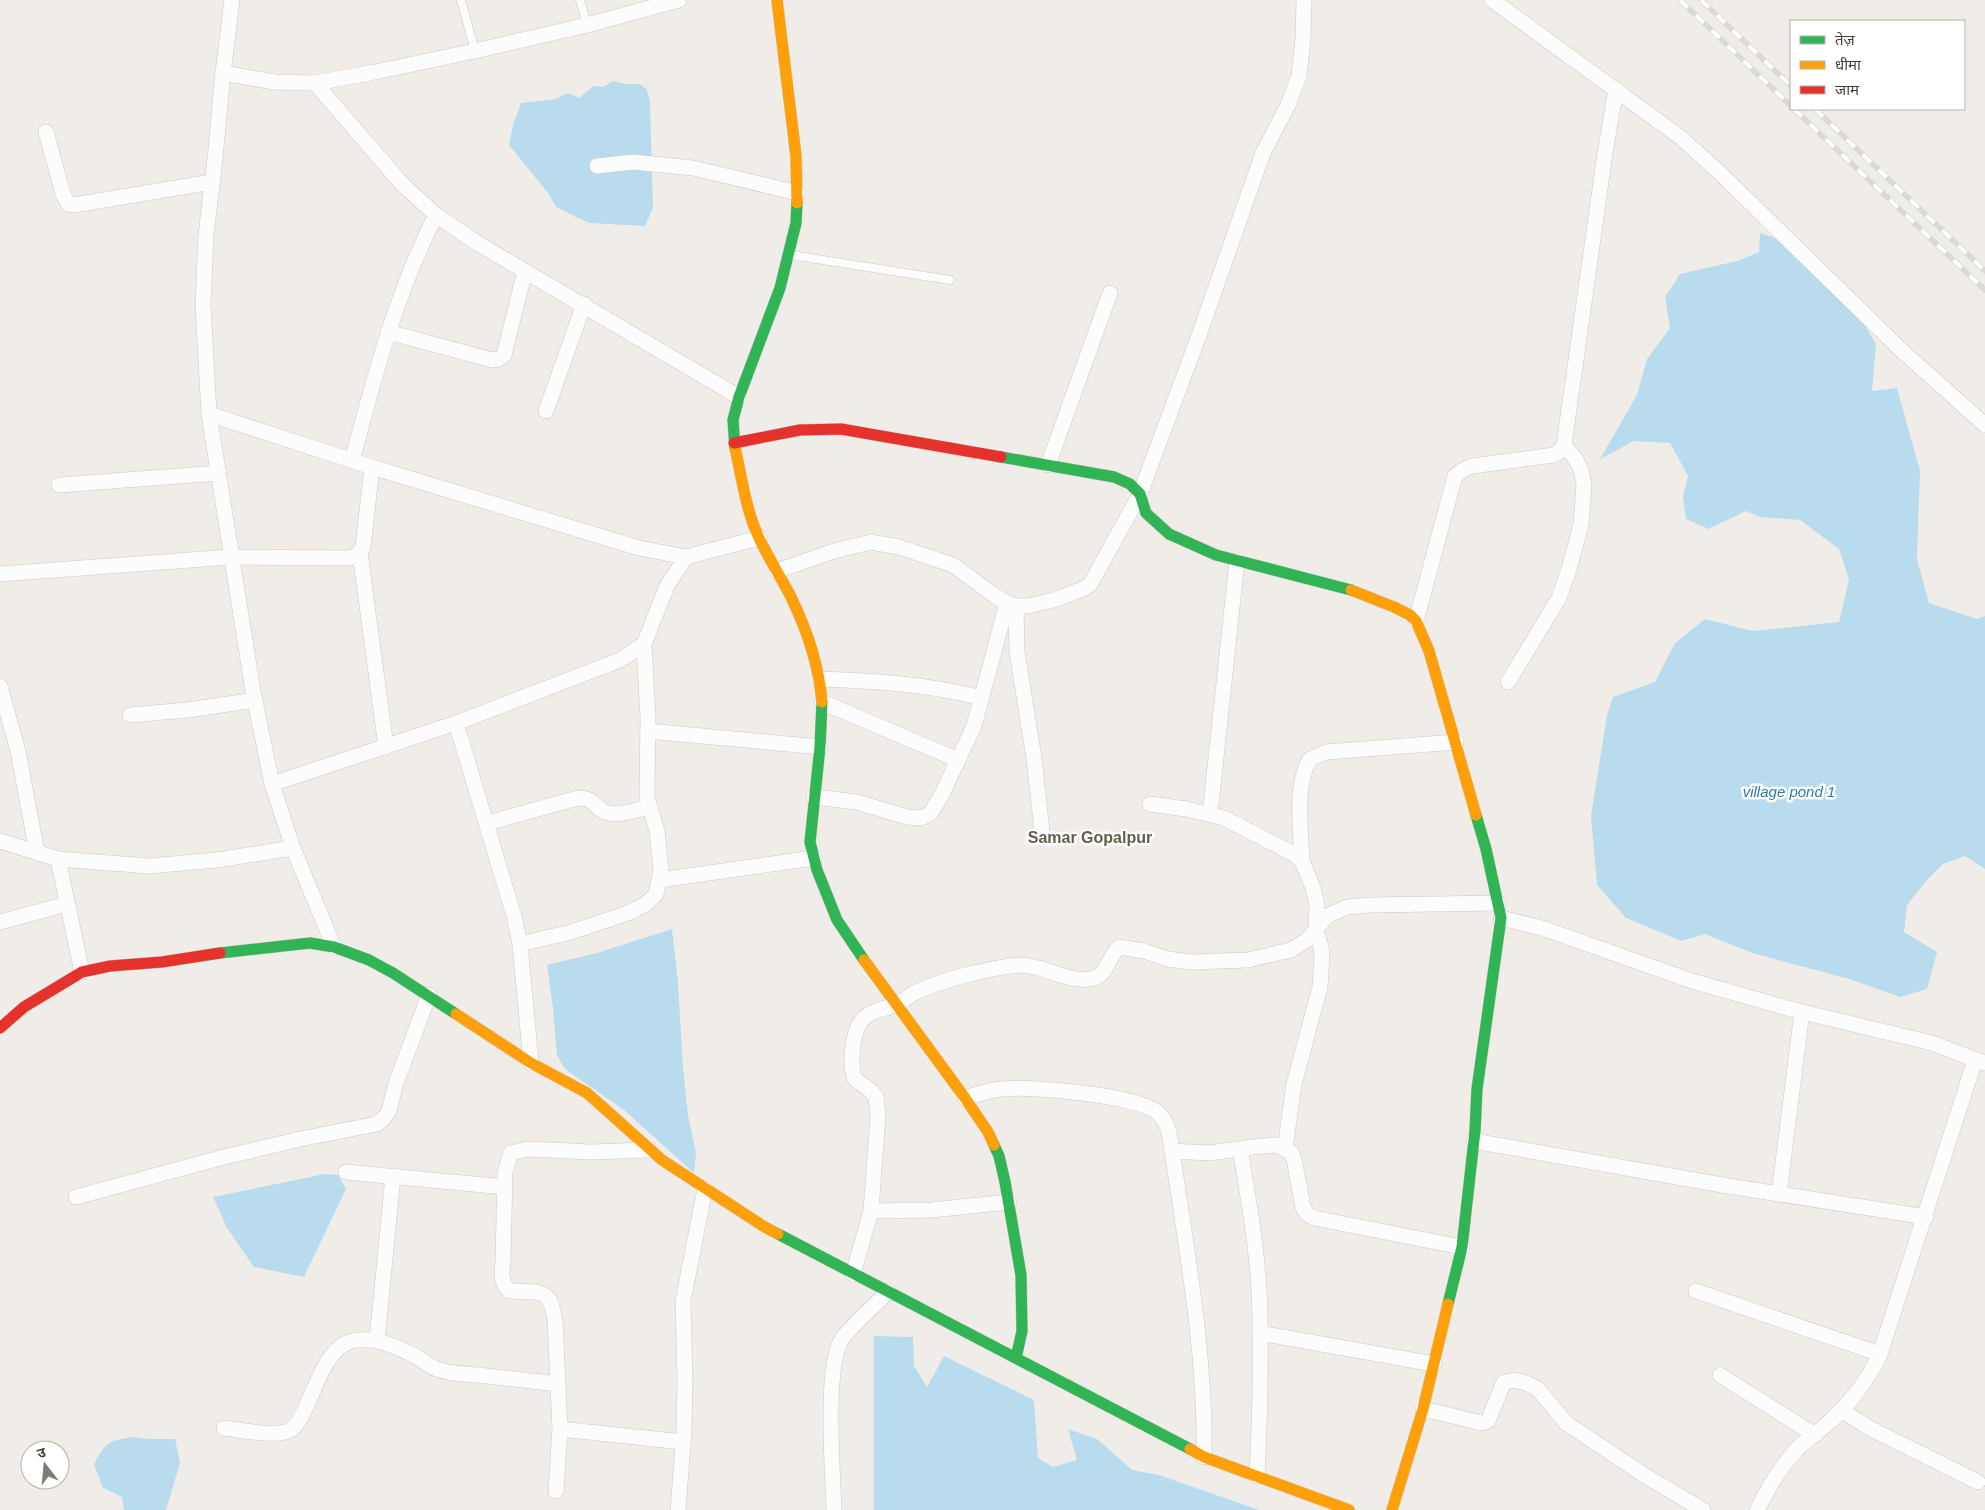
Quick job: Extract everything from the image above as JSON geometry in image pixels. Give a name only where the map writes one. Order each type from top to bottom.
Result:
[{"type":"street","points":[[232,0],[222,73],[206,234],[203,305],[209,414],[255,700],[272,784],[294,848],[334,947]]},
{"type":"street","points":[[222,73],[274,82],[315,83],[475,51],[587,25],[679,0]]},
{"type":"street","points":[[777,0],[796,156],[798,194],[796,223],[777,297],[739,397],[733,420],[734,443],[749,507],[759,538],[806,631],[820,679],[822,702],[820,747],[810,842],[814,858],[836,920],[848,940],[965,1098],[988,1132],[999,1156],[1021,1275],[1022,1331],[1016,1358]]},
{"type":"street","points":[[777,571],[855,545],[882,543],[920,553],[953,565],[1011,604],[1028,606],[1054,600],[1085,588],[1091,583],[1140,494],[1198,338],[1263,153],[1288,106],[1299,76],[1303,40],[1304,0]]},
{"type":"street","points":[[1492,0],[1680,137],[1900,349],[1985,424]]},
{"type":"street","points":[[315,83],[404,185],[436,215],[525,271],[739,397]]},
{"type":"street","points":[[1416,621],[1455,476],[1462,470],[1472,466],[1554,455],[1564,446],[1604,153],[1616,90]]},
{"type":"street","points":[[46,132],[63,194],[68,204],[74,205],[212,182]]},
{"type":"street","points":[[597,166],[634,162],[693,168],[798,194]]},
{"type":"street","points":[[352,461],[388,332],[416,257],[436,215]]},
{"type":"street","points":[[388,332],[492,360],[499,359],[504,355],[525,271]]},
{"type":"street","points":[[1048,465],[1110,293]]},
{"type":"street","points":[[546,411],[584,304]]},
{"type":"street","points":[[209,414],[352,461],[639,548],[686,557],[759,538]]},
{"type":"street","points":[[734,443],[798,430],[822,428],[905,439],[1114,477],[1130,484],[1140,494],[1146,513],[1169,534],[1216,555],[1362,594],[1394,607],[1410,615],[1416,621],[1429,651],[1456,742],[1486,850],[1499,910],[1477,1089],[1474,1141],[1462,1247],[1424,1409],[1392,1510]]},
{"type":"street","points":[[1508,682],[1559,598],[1581,525],[1584,484],[1575,458],[1564,446]]},
{"type":"street","points":[[372,467],[363,547],[360,553],[386,746]]},
{"type":"street","points":[[59,486],[219,473]]},
{"type":"street","points":[[0,574],[231,557],[351,558],[360,553]]},
{"type":"street","points":[[520,944],[570,932],[628,914],[646,904],[656,894],[661,870],[656,831],[647,797],[648,731],[644,644],[667,586],[686,557]]},
{"type":"street","points":[[1210,814],[1237,560]]},
{"type":"street","points":[[814,797],[857,802],[883,808],[907,817],[921,818],[930,814],[974,726],[1011,604]]},
{"type":"street","points":[[1011,604],[1034,758],[1042,831]]},
{"type":"street","points":[[272,784],[456,723],[620,660],[644,644]]},
{"type":"street","points":[[820,679],[920,685],[982,698]]},
{"type":"street","points":[[0,686],[18,751],[37,853]]},
{"type":"street","points":[[130,715],[188,710],[255,700]]},
{"type":"street","points":[[822,702],[958,760]]},
{"type":"street","points":[[456,723],[512,908],[520,944],[531,1063]]},
{"type":"street","points":[[648,731],[820,747]]},
{"type":"street","points":[[1285,1148],[1294,1084],[1320,987],[1322,954],[1316,931],[1317,906],[1313,888],[1302,860],[1301,795],[1303,778],[1310,759],[1326,752],[1456,742]]},
{"type":"street","points":[[487,823],[585,797],[592,800],[606,813],[624,813],[650,807]]},
{"type":"street","points":[[1150,804],[1224,818],[1302,860]]},
{"type":"street","points":[[0,841],[58,859],[149,866],[218,860],[294,848]]},
{"type":"street","points":[[660,880],[814,858]]},
{"type":"street","points":[[58,859],[82,972]]},
{"type":"street","points":[[0,922],[67,904]]},
{"type":"street","points":[[853,1274],[871,1211],[878,1104],[870,1090],[855,1079],[852,1068],[853,1043],[862,1019],[869,1014],[896,1005],[915,993],[970,974],[1021,965],[1037,967],[1072,978],[1095,978],[1101,974],[1114,951],[1120,947],[1144,950],[1167,959],[1191,962],[1248,960],[1292,950],[1307,940],[1327,916],[1347,907],[1370,905],[1499,910],[1542,928],[1692,981],[1802,1012],[1932,1043],[1980,1062],[1880,1354],[1864,1384],[1841,1410],[1815,1435],[1799,1447],[1784,1464],[1769,1486],[1757,1510]]},
{"type":"street","points":[[0,1028],[24,1007],[82,972],[110,966],[162,962],[287,944],[310,943],[334,947],[369,960],[430,995],[531,1063],[587,1093],[648,1150],[763,1226],[1204,1457],[1349,1510]]},
{"type":"street","points":[[76,1197],[224,1157],[300,1139],[377,1124],[389,1111],[396,1083],[430,995]]},
{"type":"street","points":[[1779,1194],[1802,1012]]},
{"type":"street","points":[[965,1098],[1004,1088],[1033,1088],[1088,1094],[1152,1108],[1165,1121],[1172,1151],[1198,1335],[1204,1419],[1204,1457]]},
{"type":"street","points":[[1474,1141],[1779,1194],[1926,1217]]},
{"type":"street","points":[[1172,1151],[1210,1153],[1268,1145],[1285,1148],[1291,1152],[1294,1159],[1303,1207],[1307,1214],[1314,1218],[1462,1247]]},
{"type":"street","points":[[556,1490],[560,1429],[555,1319],[549,1299],[543,1294],[509,1291],[504,1285],[501,1272],[503,1263],[507,1161],[511,1153],[516,1150],[528,1149],[592,1152],[648,1150]]},
{"type":"street","points":[[1240,1149],[1255,1245],[1260,1333],[1261,1384],[1257,1476]]},
{"type":"street","points":[[346,1172],[505,1187]]},
{"type":"street","points":[[377,1341],[393,1176]]},
{"type":"street","points":[[678,1510],[685,1380],[683,1301],[705,1189]]},
{"type":"street","points":[[871,1211],[932,1210],[1009,1202]]},
{"type":"street","points":[[1696,1291],[1880,1354]]},
{"type":"street","points":[[834,1510],[832,1394],[836,1355],[842,1339],[888,1292]]},
{"type":"street","points":[[1260,1333],[1434,1364]]},
{"type":"street","points":[[224,1428],[268,1432],[290,1431],[296,1427],[312,1390],[338,1348],[350,1342],[377,1341],[399,1348],[436,1369],[558,1384]]},
{"type":"street","points":[[1720,1375],[1815,1435]]},
{"type":"street","points":[[1424,1409],[1482,1423],[1488,1421],[1504,1382],[1514,1380],[1526,1383],[1538,1390],[1566,1423],[1703,1510]]},
{"type":"street","points":[[1841,1410],[1871,1429],[1978,1482]]},
{"type":"street","points":[[560,1429],[683,1442]]},
{"type":"lane","points":[[461,0],[475,51]]},
{"type":"lane","points":[[580,0],[587,25]]},
{"type":"lane","points":[[789,255],[950,280]]},
{"type":"water","points":[[613,81],[626,84],[640,84],[647,90],[650,102],[653,208],[645,226],[589,223],[556,207],[548,193],[509,145],[513,125],[521,103],[556,99],[568,93],[579,98],[594,86],[603,87]]},
{"type":"water","name":"village pond 1","points":[[1760,233],[1779,239],[1863,322],[1876,344],[1872,391],[1897,388],[1920,471],[1917,559],[1929,603],[1977,619],[1985,616],[1985,869],[1965,856],[1943,864],[1926,881],[1907,905],[1904,932],[1937,952],[1927,989],[1900,997],[1849,979],[1752,953],[1705,934],[1681,941],[1626,918],[1597,885],[1591,816],[1607,715],[1613,697],[1655,682],[1675,643],[1705,619],[1753,631],[1839,622],[1849,579],[1839,549],[1800,520],[1760,517],[1746,511],[1708,529],[1686,519],[1683,497],[1688,476],[1670,443],[1634,441],[1600,459],[1637,395],[1647,359],[1670,328],[1665,297],[1680,274],[1737,261],[1759,252]]},
{"type":"water","points":[[672,929],[688,1115],[696,1153],[694,1173],[624,1110],[565,1069],[557,1055],[547,965],[597,953]]},
{"type":"water","points":[[325,1174],[338,1175],[346,1189],[304,1277],[254,1267],[227,1228],[213,1197]]},
{"type":"water","points":[[874,1336],[913,1337],[914,1366],[927,1387],[944,1356],[1034,1400],[1038,1458],[1053,1467],[1077,1460],[1068,1429],[1097,1439],[1132,1470],[1159,1475],[1259,1510],[874,1510]]},
{"type":"water","points":[[133,1437],[175,1439],[180,1463],[166,1510],[124,1510],[122,1497],[103,1488],[94,1464],[98,1457],[109,1444]]},
{"type":"railway","points":[[1680,0],[1790,105]]},
{"type":"railway","points":[[1701,0],[1790,85]]},
{"type":"railway","points":[[1795,110],[1985,290]]},
{"type":"railway","points":[[1816,110],[1985,271]]},
{"type":"traffic: fast","points":[[735,448],[733,420],[739,397],[780,288],[796,223],[797,203]]},
{"type":"traffic: fast","points":[[1001,457],[1114,477],[1130,484],[1140,494],[1146,513],[1169,534],[1216,555],[1351,590]]},
{"type":"traffic: fast","points":[[822,702],[820,747],[810,842],[817,870],[837,920],[864,960]]},
{"type":"traffic: fast","points":[[1448,1304],[1462,1247],[1475,1131],[1477,1089],[1501,918],[1486,849],[1476,815]]},
{"type":"traffic: fast","points":[[220,953],[310,943],[334,947],[369,960],[393,973],[456,1014]]},
{"type":"traffic: fast","points":[[994,1145],[999,1156],[1005,1182],[1021,1275],[1022,1331],[1016,1358]]},
{"type":"traffic: fast","points":[[778,1234],[1190,1449]]},
{"type":"traffic: slow","points":[[777,0],[796,156],[797,203]]},
{"type":"traffic: slow","points":[[735,448],[755,529],[791,597],[807,635],[818,675],[822,702]]},
{"type":"traffic: slow","points":[[1351,590],[1394,607],[1410,615],[1416,621],[1429,651],[1476,815]]},
{"type":"traffic: slow","points":[[864,960],[965,1098],[988,1132],[994,1145]]},
{"type":"traffic: slow","points":[[456,1014],[531,1063],[587,1093],[662,1160],[778,1234]]},
{"type":"traffic: slow","points":[[1392,1510],[1423,1409],[1448,1304]]},
{"type":"traffic: slow","points":[[1190,1449],[1204,1457],[1349,1510]]},
{"type":"traffic: jam","points":[[734,443],[800,430],[841,429],[1001,457]]},
{"type":"traffic: jam","points":[[0,1028],[24,1007],[82,972],[110,966],[162,962],[220,953]]},
{"type":"district","name":"Samar Gopalpur","points":[[1090,837]]}]
